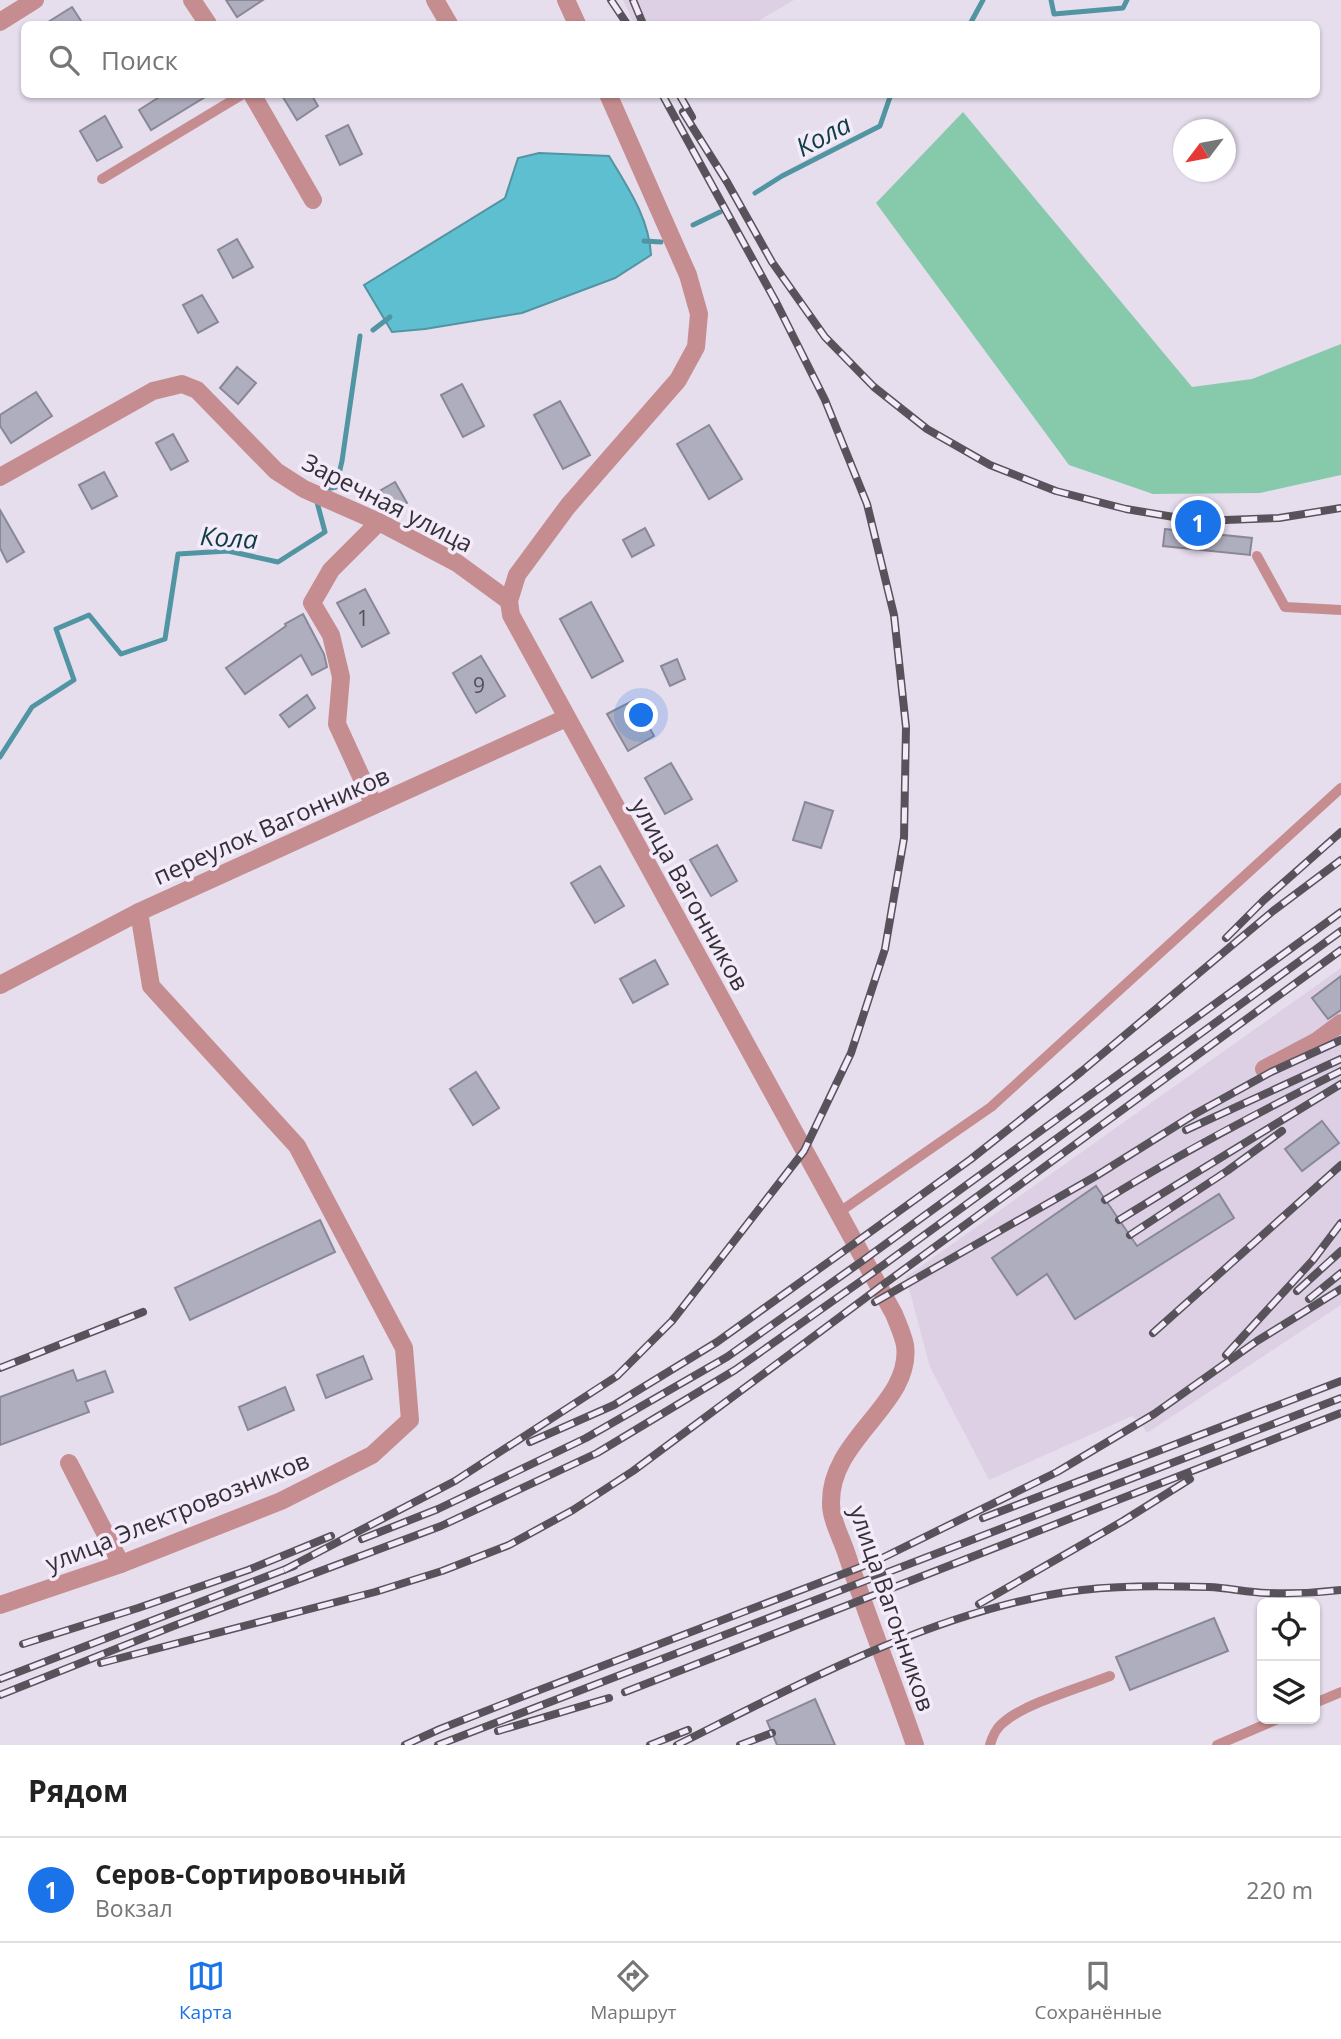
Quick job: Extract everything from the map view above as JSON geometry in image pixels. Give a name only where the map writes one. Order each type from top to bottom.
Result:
[{"type":"street","points":[[0,22],[35,0]]},
{"type":"street","points":[[192,0],[206,21]]},
{"type":"street","points":[[435,0],[447,21]]},
{"type":"street","points":[[566,0],[576,21]]},
{"type":"street","points":[[254,98],[313,201]]},
{"type":"street","points":[[509,601],[517,575],[568,506],[678,380],[696,347],[699,314],[688,275],[610,98]]},
{"type":"street","name":"Заречная улица","points":[[0,477],[153,391],[182,384],[197,390],[276,471],[304,489],[379,522],[457,563],[509,601]]},
{"type":"street","points":[[374,805],[337,724],[341,677],[331,635],[313,603],[331,570],[379,522]]},
{"type":"street","name":"улица Вагонников","points":[[509,601],[511,615],[894,1314],[905,1344],[904,1368],[893,1390],[842,1457],[832,1482],[831,1507],[861,1599],[915,1745]]},
{"type":"street","name":"переулок Вагонников","points":[[0,985],[139,912],[566,718]]},
{"type":"street","name":"улица Электровозников","points":[[0,1605],[121,1564],[281,1501],[372,1455],[410,1420],[404,1348],[297,1146],[151,986],[139,912]]},
{"type":"street","points":[[1264,1069],[1317,1041],[1341,1023]]},
{"type":"street","points":[[69,1463],[121,1564]]},
{"type":"lane","points":[[102,179],[236,98]]},
{"type":"lane","points":[[1257,556],[1285,607],[1341,610]]},
{"type":"lane","points":[[838,1213],[991,1107],[1341,788]]},
{"type":"lane","points":[[989,1745],[1003,1722],[1022,1710],[1110,1676]]},
{"type":"lane","points":[[1320,1701],[1341,1692]]},
{"type":"lane","points":[[1217,1745],[1266,1724]]},
{"type":"shaded area","points":[[623,0],[794,0],[758,21],[633,21]]},
{"type":"shaded area","points":[[1341,968],[1341,1305],[1147,1433],[1132,1416],[989,1480],[930,1367],[906,1277]]},
{"type":"green space","points":[[963,112],[1192,387],[1252,379],[1341,344],[1341,475],[1260,493],[1153,494],[1069,465],[876,203]]},
{"type":"water","points":[[539,153],[609,156],[642,216],[651,255],[615,278],[522,313],[392,332],[364,285],[505,198],[518,158]]},
{"type":"building","points":[[226,0],[263,0],[237,17]]},
{"type":"building","points":[[72,7],[81,21],[50,21]]},
{"type":"building","points":[[158,98],[203,98],[151,130],[139,110]]},
{"type":"building","points":[[283,98],[313,98],[318,106],[297,120]]},
{"type":"building","points":[[105,116],[122,147],[97,161],[80,131]]},
{"type":"building","points":[[348,125],[362,154],[340,165],[326,136]]},
{"type":"building","points":[[237,239],[253,267],[233,278],[218,250]]},
{"type":"building","points":[[202,295],[218,322],[198,333],[183,305]]},
{"type":"building","points":[[237,367],[256,383],[238,404],[220,388]]},
{"type":"building","points":[[462,384],[484,426],[463,437],[441,395]]},
{"type":"building","points":[[36,392],[52,416],[11,443],[0,426],[0,415]]},
{"type":"building","points":[[560,401],[590,455],[563,469],[534,415]]},
{"type":"building","points":[[709,425],[742,479],[709,499],[677,444]]},
{"type":"building","points":[[173,434],[188,461],[171,470],[156,443]]},
{"type":"building","points":[[104,472],[117,496],[92,509],[79,485]]},
{"type":"building","points":[[395,482],[407,503],[393,511],[381,490]]},
{"type":"building","points":[[0,510],[24,552],[7,562],[0,548]]},
{"type":"building","points":[[645,528],[654,545],[632,557],[623,540]]},
{"type":"building","points":[[1165,529],[1252,538],[1250,555],[1163,546]]},
{"type":"building","points":[[365,589],[389,633],[362,647],[337,603]]},
{"type":"building","points":[[591,602],[623,661],[592,678],[560,619]]},
{"type":"building","points":[[303,614],[324,654],[327,667],[312,675],[301,655],[245,694],[226,668],[286,626],[285,624]]},
{"type":"building","points":[[481,656],[505,696],[476,713],[453,673]]},
{"type":"building","points":[[677,659],[685,679],[670,686],[661,666]]},
{"type":"building","points":[[307,695],[315,708],[289,727],[280,715]]},
{"type":"building","points":[[634,700],[654,736],[628,751],[607,714]]},
{"type":"building","points":[[671,763],[692,799],[665,814],[645,778]]},
{"type":"building","points":[[805,802],[833,811],[821,848],[793,840]]},
{"type":"building","points":[[717,845],[737,881],[711,896],[690,860]]},
{"type":"building","points":[[600,866],[624,906],[595,923],[571,883]]},
{"type":"building","points":[[655,960],[668,984],[633,1003],[620,979]]},
{"type":"building","points":[[1341,976],[1341,1010],[1328,1019],[1312,998]]},
{"type":"building","points":[[476,1072],[499,1108],[473,1125],[450,1089]]},
{"type":"building","points":[[1322,1121],[1339,1143],[1302,1171],[1285,1149]]},
{"type":"building","points":[[1096,1186],[1137,1246],[1219,1194],[1234,1218],[1075,1319],[1047,1274],[1017,1295],[992,1258]]},
{"type":"building","points":[[320,1220],[335,1252],[190,1320],[175,1288]]},
{"type":"building","points":[[363,1356],[372,1379],[326,1398],[317,1375]]},
{"type":"building","points":[[73,1370],[77,1381],[105,1371],[113,1392],[85,1402],[89,1412],[0,1445],[0,1397]]},
{"type":"building","points":[[285,1387],[294,1410],[248,1430],[239,1407]]},
{"type":"building","points":[[1214,1618],[1228,1651],[1130,1690],[1116,1657]]},
{"type":"building","points":[[815,1699],[835,1745],[777,1745],[767,1721]]},
{"type":"waterway","name":"Кола","points":[[972,21],[983,0]]},
{"type":"waterway","name":"Кола","points":[[1051,0],[1054,14],[1123,8],[1127,0]]},
{"type":"waterway","name":"Кола","points":[[755,193],[782,176],[880,126],[890,98]]},
{"type":"waterway","name":"Кола","points":[[693,225],[720,212]]},
{"type":"waterway","name":"Кола","points":[[644,241],[661,242]]},
{"type":"waterway","name":"Кола","points":[[373,330],[390,317]]},
{"type":"waterway","name":"Кола","points":[[322,490],[336,487],[360,336]]},
{"type":"waterway","name":"Кола","points":[[0,757],[32,707],[74,680],[56,629],[89,615],[121,654],[165,639],[178,554],[228,551],[278,562],[325,532],[317,502]]},
{"type":"railway","points":[[611,0],[625,21]]},
{"type":"railway","points":[[633,0],[642,21]]},
{"type":"railway","points":[[284,1570],[455,1481],[617,1376],[672,1321],[804,1151],[851,1053],[885,949],[904,838],[906,727],[894,615],[867,504],[825,400],[776,302],[664,98]]},
{"type":"railway","points":[[681,98],[692,117]]},
{"type":"railway","points":[[683,112],[727,182],[772,262],[825,337],[874,387],[927,429],[990,465],[1056,491],[1126,509],[1198,521],[1279,518],[1341,508]]},
{"type":"railway","points":[[1226,938],[1264,900],[1341,832]]},
{"type":"railway","points":[[530,1442],[614,1405],[717,1342],[855,1243],[971,1159],[1082,1071],[1273,911],[1341,860]]},
{"type":"railway","points":[[362,1539],[438,1509],[586,1438],[727,1357],[1341,912]]},
{"type":"railway","points":[[0,1695],[176,1625],[441,1526],[597,1453],[735,1370],[1341,931]]},
{"type":"railway","points":[[101,1663],[375,1592],[442,1571],[509,1545],[573,1510],[633,1471],[1341,950]]},
{"type":"railway","points":[[875,1302],[1096,1176],[1195,1114],[1271,1072],[1341,1040]]},
{"type":"railway","points":[[1186,1130],[1341,1059]]},
{"type":"railway","points":[[1105,1200],[1163,1165],[1341,1071]]},
{"type":"railway","points":[[1119,1220],[1341,1084]]},
{"type":"railway","points":[[1130,1235],[1282,1131]]},
{"type":"railway","points":[[1153,1333],[1341,1165]]},
{"type":"railway","points":[[1226,1355],[1313,1260],[1341,1223]]},
{"type":"railway","points":[[1297,1291],[1341,1251]]},
{"type":"railway","points":[[1309,1299],[1341,1273]]},
{"type":"railway","points":[[405,1745],[529,1694],[874,1562],[1057,1472],[1154,1414],[1257,1341],[1341,1289]]},
{"type":"railway","points":[[0,1368],[143,1312]]},
{"type":"railway","points":[[983,1518],[1341,1381]]},
{"type":"railway","points":[[438,1745],[1341,1398]]},
{"type":"railway","points":[[625,1692],[1341,1413]]},
{"type":"railway","points":[[979,1604],[1190,1479]]},
{"type":"railway","points":[[23,1644],[248,1570],[331,1536]]},
{"type":"railway","points":[[0,1679],[294,1566]]},
{"type":"railway","points":[[677,1745],[867,1653],[965,1616],[1016,1602],[1066,1592],[1119,1587],[1209,1587],[1276,1593],[1341,1590]]},
{"type":"railway","points":[[498,1731],[609,1698]]},
{"type":"railway","points":[[650,1745],[688,1730]]},
{"type":"railway","points":[[740,1745],[772,1733]]},
{"type":"place","name":"Серов-Сортировочный","points":[[1198,523]]}]
